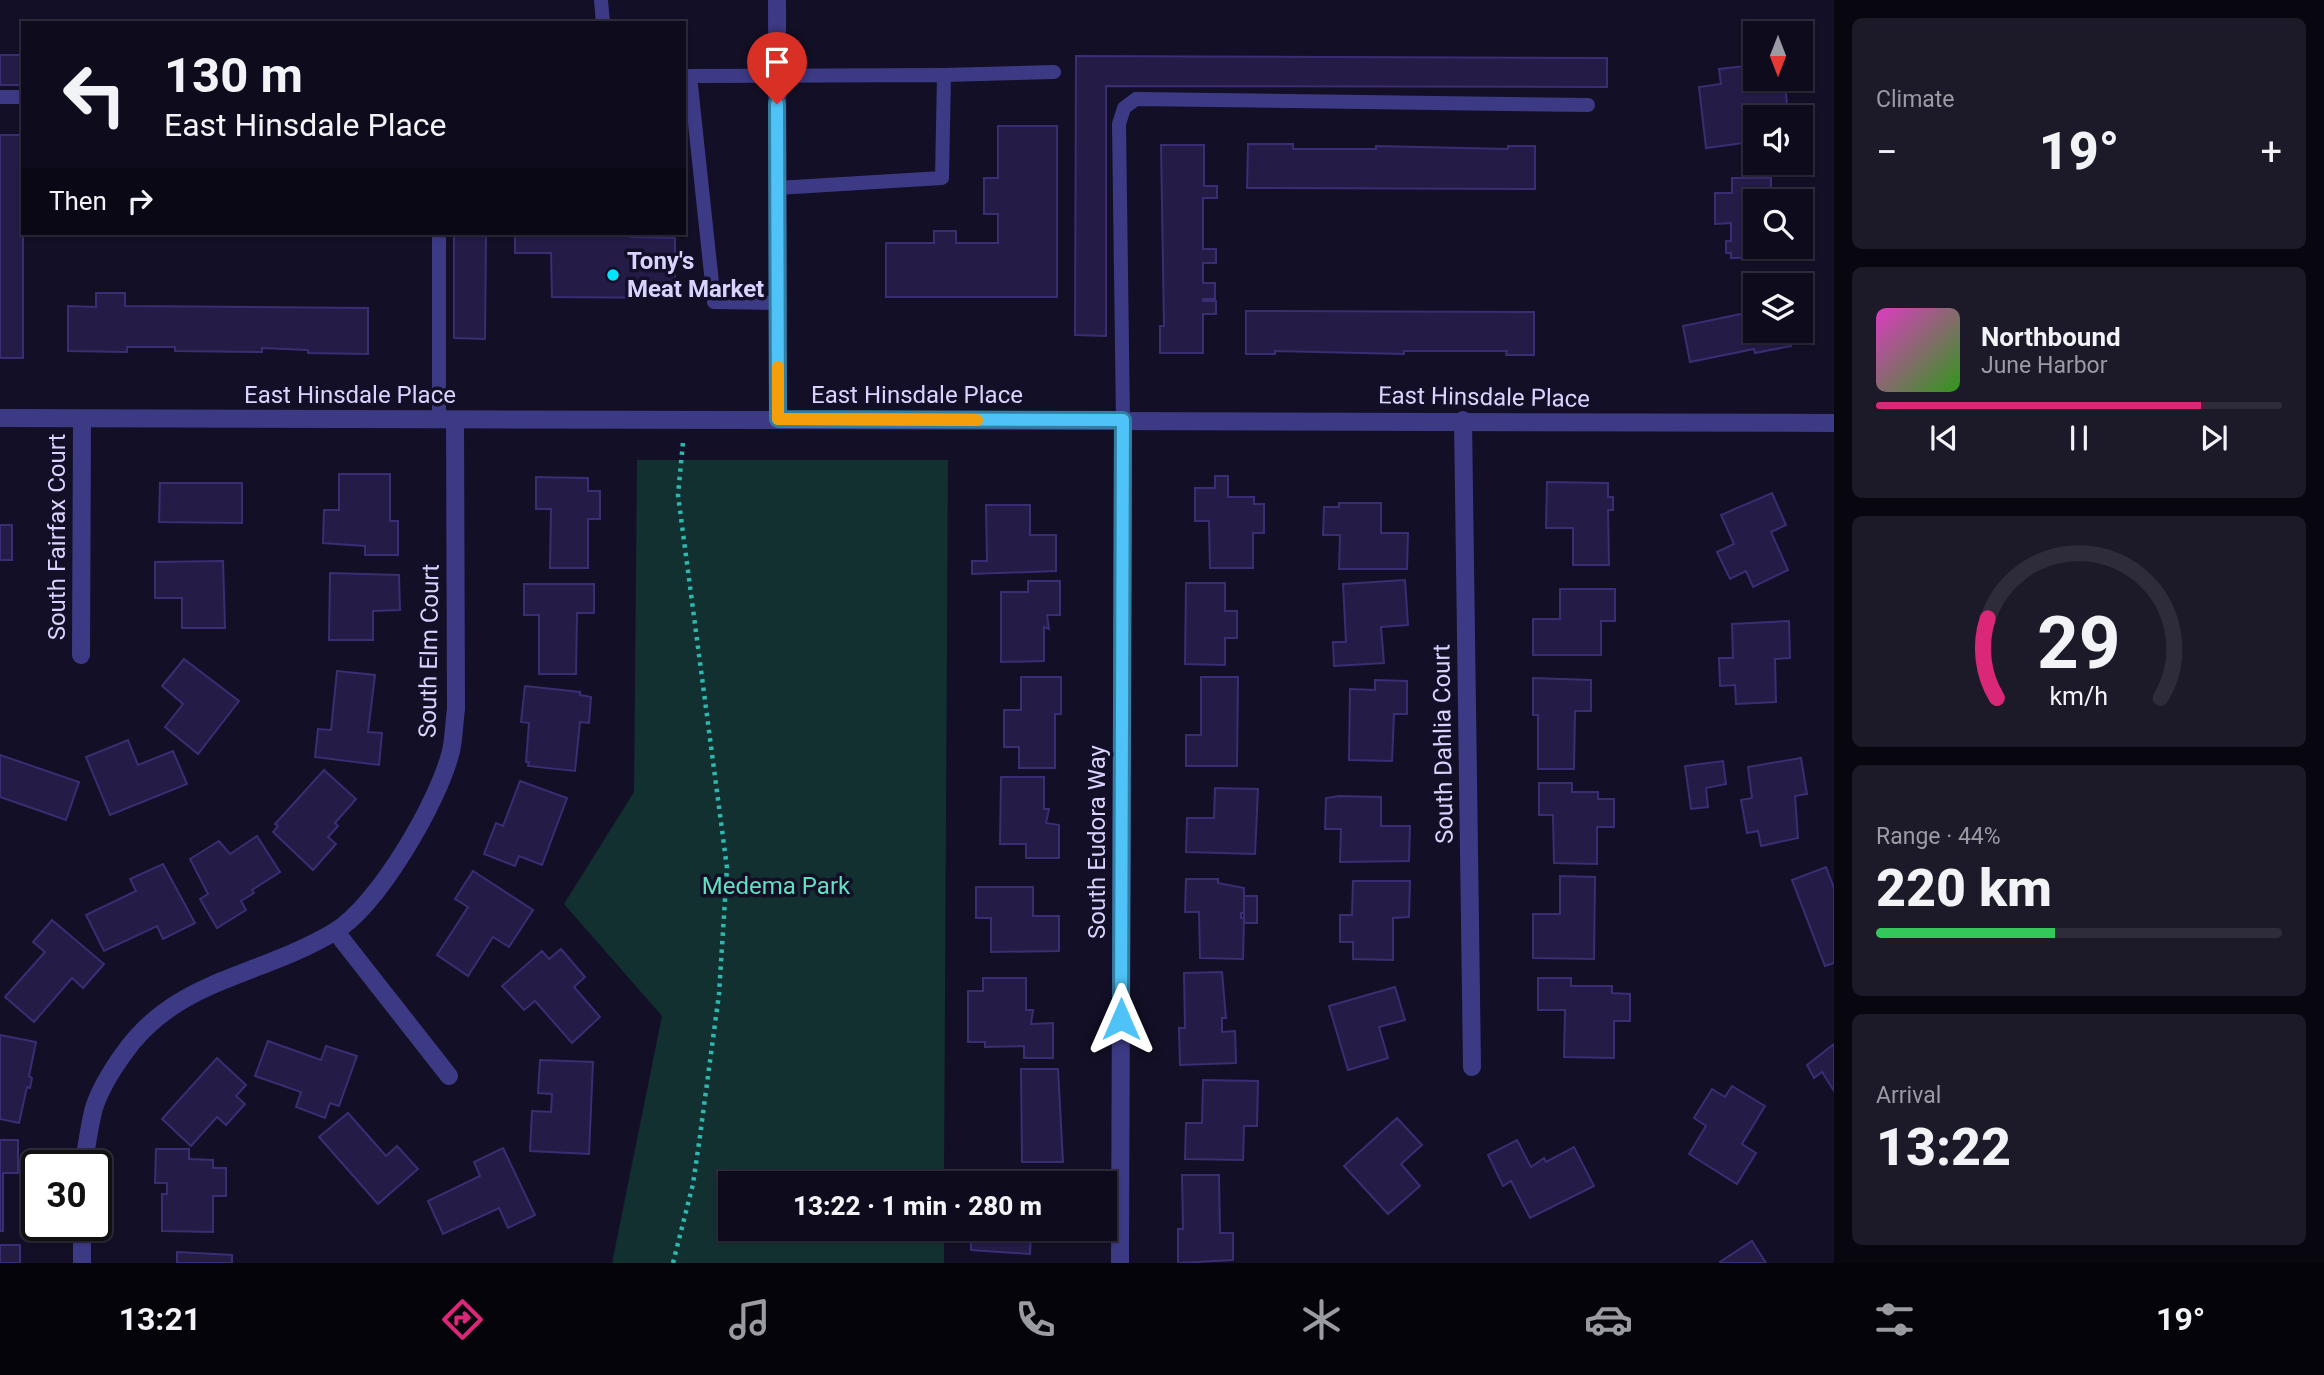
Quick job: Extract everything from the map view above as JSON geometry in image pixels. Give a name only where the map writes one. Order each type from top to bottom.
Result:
[{"type":"street","points":[[777,0],[778,419]]},
{"type":"street","name":"East Hinsdale Place","points":[[0,418],[1834,423]]},
{"type":"street","name":"South Fairfax Court","points":[[81,655],[82,419]]},
{"type":"street","name":"South Elm Court","points":[[86,1150],[94,1108],[105,1081],[146,1024],[174,1004],[204,988],[336,932],[379,887],[416,832],[436,794],[451,751],[456,709],[447,420]]},
{"type":"street","name":"South Eudora Way","points":[[1120,1263],[1123,420]]},
{"type":"street","name":"South Dahlia Court","points":[[1463,420],[1472,1068]]},
{"type":"street","points":[[336,932],[449,1076]]},
{"type":"street","points":[[82,1241],[82,1263]]},
{"type":"lane","points":[[601,0],[603,21]]},
{"type":"lane","points":[[777,303],[714,302],[687,76],[1054,72]]},
{"type":"lane","points":[[777,188],[942,178],[944,75]]},
{"type":"lane","points":[[0,97],[21,97]]},
{"type":"lane","points":[[1123,420],[1119,124],[1124,108],[1136,99],[1588,105]]},
{"type":"lane","points":[[439,235],[447,420]]},
{"type":"path","points":[[673,1263],[693,1184],[699,1143],[719,994],[727,868],[678,495],[686,419]]},
{"type":"green space","name":"Medema Park","points":[[637,460],[948,460],[944,1171],[718,1171],[718,1241],[944,1241],[944,1263],[612,1263],[662,1016],[564,904],[634,792]]},
{"type":"building","points":[[0,55],[21,55],[21,85],[0,85]]},
{"type":"building","points":[[1076,56],[1607,58],[1607,87],[1106,86],[1106,336],[1075,335]]},
{"type":"building","points":[[1743,66],[1743,91],[1786,91],[1787,105],[1743,105],[1743,143],[1706,148],[1699,87],[1721,84],[1719,69]]},
{"type":"building","points":[[998,126],[1057,126],[1057,297],[886,297],[886,243],[934,243],[934,231],[956,231],[956,243],[998,243],[998,214],[984,214],[984,178],[998,178]]},
{"type":"building","points":[[0,135],[21,135],[23,358],[0,358]]},
{"type":"building","points":[[1248,144],[1293,144],[1293,149],[1376,149],[1376,146],[1508,149],[1508,146],[1535,146],[1535,189],[1247,188]]},
{"type":"building","points":[[1161,145],[1204,145],[1204,186],[1217,186],[1217,198],[1203,198],[1203,249],[1216,249],[1216,263],[1203,263],[1203,283],[1215,283],[1215,299],[1203,301],[1216,301],[1216,314],[1203,314],[1203,353],[1160,353],[1160,326],[1164,326]]},
{"type":"building","points":[[1732,178],[1771,178],[1771,189],[1743,189],[1743,258],[1731,258],[1731,253],[1726,253],[1726,241],[1731,241],[1731,223],[1715,224],[1715,193],[1732,193]]},
{"type":"building","points":[[454,235],[486,235],[485,339],[454,338]]},
{"type":"building","name":"Tony's Meat Market","points":[[515,235],[630,235],[675,238],[675,298],[552,297],[551,253],[515,253]]},
{"type":"building","points":[[96,293],[125,293],[125,306],[368,308],[368,354],[308,353],[308,350],[262,348],[262,352],[175,351],[175,347],[127,347],[127,352],[68,351],[68,306],[96,307]]},
{"type":"building","points":[[1246,311],[1534,312],[1534,355],[1506,355],[1507,351],[1404,351],[1404,354],[1275,351],[1275,354],[1246,354]]},
{"type":"building","points":[[1743,314],[1743,343],[1790,343],[1791,346],[1755,353],[1754,349],[1690,362],[1683,326]]},
{"type":"building","points":[[339,474],[390,474],[390,521],[398,521],[398,555],[365,555],[365,546],[323,543],[324,510],[339,510]]},
{"type":"building","points":[[1215,476],[1228,476],[1228,497],[1254,497],[1254,504],[1264,504],[1264,533],[1253,533],[1253,568],[1210,568],[1209,521],[1195,521],[1195,488],[1215,488]]},
{"type":"building","points":[[536,477],[588,478],[588,491],[600,491],[600,519],[588,519],[588,568],[550,568],[551,509],[536,509]]},
{"type":"building","points":[[1547,482],[1608,483],[1608,497],[1613,497],[1613,510],[1608,510],[1609,565],[1573,565],[1573,528],[1546,528]]},
{"type":"building","points":[[160,483],[242,483],[242,523],[159,522]]},
{"type":"building","points":[[1772,493],[1786,525],[1771,532],[1788,570],[1753,587],[1746,571],[1730,579],[1717,552],[1734,544],[1721,515]]},
{"type":"building","points":[[1339,503],[1381,503],[1381,533],[1408,533],[1407,569],[1339,569],[1340,535],[1323,535],[1324,507],[1339,507]]},
{"type":"building","points":[[986,505],[1030,505],[1030,535],[1056,535],[1056,571],[972,574],[972,561],[987,561]]},
{"type":"building","points":[[0,525],[12,525],[12,560],[0,560]]},
{"type":"building","points":[[223,561],[225,628],[182,628],[182,598],[155,598],[155,562]]},
{"type":"building","points":[[330,573],[399,575],[400,610],[373,611],[373,640],[329,640]]},
{"type":"building","points":[[1405,580],[1408,625],[1381,627],[1384,663],[1334,666],[1333,642],[1346,642],[1343,584]]},
{"type":"building","points":[[1028,581],[1060,581],[1060,615],[1047,615],[1049,629],[1044,627],[1044,661],[1001,662],[1001,592],[1028,592]]},
{"type":"building","points":[[1186,583],[1225,583],[1225,611],[1237,611],[1237,638],[1225,638],[1225,665],[1185,664]]},
{"type":"building","points":[[524,584],[594,584],[594,613],[577,613],[576,674],[539,674],[539,615],[524,615]]},
{"type":"building","points":[[1560,589],[1615,589],[1615,621],[1601,621],[1601,655],[1533,655],[1533,619],[1560,619]]},
{"type":"building","points":[[1789,621],[1790,658],[1775,659],[1776,702],[1736,704],[1735,685],[1720,686],[1719,658],[1733,658],[1732,624]]},
{"type":"building","points":[[184,659],[239,701],[198,754],[165,727],[183,704],[162,686]]},
{"type":"building","points":[[337,671],[375,675],[368,732],[382,733],[379,765],[315,757],[318,729],[331,730]]},
{"type":"building","points":[[1021,677],[1061,677],[1061,714],[1055,714],[1055,768],[1019,768],[1019,747],[1004,747],[1004,710],[1021,710]]},
{"type":"building","points":[[1201,677],[1238,677],[1237,766],[1186,766],[1186,735],[1201,735]]},
{"type":"building","points":[[1533,678],[1591,680],[1591,711],[1575,711],[1574,769],[1538,769],[1538,715],[1533,715]]},
{"type":"building","points":[[1375,680],[1407,681],[1407,714],[1394,714],[1392,761],[1349,760],[1350,689],[1375,690]]},
{"type":"building","points":[[525,686],[580,692],[580,695],[591,697],[589,723],[580,722],[575,771],[528,766],[529,723],[521,722]]},
{"type":"building","points":[[128,740],[138,765],[173,751],[187,784],[110,815],[86,757]]},
{"type":"building","points":[[0,755],[79,782],[66,820],[0,797]]},
{"type":"building","points":[[1801,758],[1807,794],[1795,796],[1798,838],[1761,846],[1758,831],[1747,833],[1741,800],[1752,798],[1748,767]]},
{"type":"building","points":[[1723,761],[1726,784],[1706,788],[1708,807],[1691,809],[1685,766]]},
{"type":"building","points":[[324,770],[356,799],[335,823],[338,826],[328,837],[336,844],[313,870],[273,832],[278,826],[275,824]]},
{"type":"building","points":[[1001,777],[1044,777],[1044,809],[1049,809],[1046,823],[1059,825],[1059,858],[1026,858],[1026,844],[1000,844]]},
{"type":"building","points":[[520,781],[567,798],[542,865],[519,856],[515,866],[484,854],[496,823],[503,826]]},
{"type":"building","points":[[1539,783],[1572,783],[1572,792],[1598,792],[1598,799],[1614,799],[1614,827],[1597,827],[1597,864],[1554,863],[1553,815],[1539,815]]},
{"type":"building","points":[[1215,788],[1258,789],[1255,854],[1186,852],[1187,818],[1214,818]]},
{"type":"building","points":[[1381,797],[1381,826],[1410,826],[1409,861],[1340,862],[1341,829],[1325,829],[1326,798]]},
{"type":"building","points":[[257,836],[280,872],[252,890],[254,893],[241,901],[246,910],[217,928],[200,899],[208,894],[190,859],[219,841],[230,854]]},
{"type":"building","points":[[163,864],[195,923],[163,939],[157,926],[104,951],[86,915],[136,891],[130,879]]},
{"type":"building","points":[[1826,867],[1834,888],[1834,963],[1825,966],[1792,880]]},
{"type":"building","points":[[473,871],[533,910],[509,947],[493,937],[468,976],[437,955],[468,907],[455,899]]},
{"type":"building","points":[[1560,876],[1595,877],[1594,959],[1533,958],[1533,914],[1560,914]]},
{"type":"building","points":[[1186,879],[1218,879],[1218,883],[1244,888],[1244,913],[1241,913],[1241,918],[1244,918],[1243,959],[1200,958],[1199,912],[1185,912]]},
{"type":"building","points":[[1353,881],[1410,881],[1409,917],[1393,918],[1393,960],[1353,959],[1353,942],[1340,942],[1340,915],[1352,915]]},
{"type":"building","points":[[976,887],[1033,887],[1033,916],[1059,916],[1059,951],[991,952],[991,918],[976,918]]},
{"type":"building","points":[[1244,896],[1257,896],[1257,923],[1244,923]]},
{"type":"building","points":[[52,920],[104,964],[83,988],[72,978],[34,1022],[5,997],[45,952],[33,942]]},
{"type":"building","points":[[561,949],[585,977],[574,987],[600,1017],[572,1043],[535,1001],[524,1010],[502,986],[542,951],[549,959]]},
{"type":"building","points":[[1222,972],[1226,1018],[1222,1018],[1222,1032],[1235,1031],[1236,1063],[1180,1065],[1179,1028],[1185,1028],[1184,973]]},
{"type":"building","points":[[983,978],[1026,978],[1026,1010],[1033,1010],[1031,1024],[1053,1023],[1053,1058],[1024,1058],[1024,1046],[985,1047],[985,1042],[968,1042],[968,991],[983,991]]},
{"type":"building","points":[[1538,978],[1571,978],[1571,986],[1612,986],[1612,993],[1630,994],[1630,1021],[1614,1021],[1614,1058],[1564,1057],[1565,1010],[1538,1010]]},
{"type":"building","points":[[1395,987],[1405,1020],[1379,1027],[1388,1058],[1348,1070],[1329,1006]]},
{"type":"building","points":[[0,1035],[36,1042],[29,1076],[32,1078],[30,1088],[27,1087],[19,1123],[0,1119]]},
{"type":"building","points":[[268,1041],[321,1060],[326,1046],[357,1056],[339,1106],[330,1103],[325,1118],[296,1107],[301,1092],[255,1076]]},
{"type":"building","points":[[1834,1044],[1834,1091],[1822,1072],[1814,1078],[1807,1065]]},
{"type":"building","points":[[217,1058],[246,1085],[236,1096],[245,1104],[226,1125],[217,1117],[191,1146],[162,1119]]},
{"type":"building","points":[[540,1060],[593,1062],[589,1154],[530,1151],[532,1111],[551,1112],[552,1094],[538,1093]]},
{"type":"building","points":[[1021,1069],[1058,1069],[1063,1162],[1022,1162]]},
{"type":"building","points":[[1203,1080],[1258,1081],[1257,1126],[1244,1126],[1243,1160],[1185,1159],[1186,1123],[1202,1123]]},
{"type":"building","points":[[1732,1086],[1765,1106],[1742,1144],[1756,1153],[1737,1184],[1689,1154],[1706,1126],[1694,1118],[1712,1089],[1725,1097]]},
{"type":"building","points":[[348,1113],[386,1156],[397,1146],[418,1169],[378,1204],[319,1137]]},
{"type":"building","points":[[1397,1118],[1422,1145],[1401,1164],[1420,1186],[1388,1214],[1344,1166]]},
{"type":"building","points":[[0,1140],[18,1140],[18,1173],[3,1173],[3,1231],[0,1231]]},
{"type":"building","points":[[1517,1140],[1531,1167],[1544,1158],[1546,1162],[1574,1147],[1594,1186],[1530,1218],[1511,1181],[1503,1186],[1488,1155]]},
{"type":"building","points":[[503,1148],[535,1215],[508,1228],[499,1208],[443,1234],[428,1201],[480,1176],[474,1162]]},
{"type":"building","points":[[156,1149],[189,1149],[189,1159],[213,1160],[213,1168],[226,1168],[226,1196],[213,1196],[213,1232],[162,1231],[162,1194],[167,1194],[167,1183],[155,1183]]},
{"type":"building","points":[[1182,1175],[1219,1175],[1220,1233],[1233,1233],[1233,1260],[1178,1263],[1178,1229],[1183,1229]]},
{"type":"building","points":[[971,1241],[1030,1241],[1030,1254],[971,1250]]},
{"type":"building","points":[[1752,1241],[1766,1263],[1720,1262]]},
{"type":"building","points":[[0,1245],[20,1245],[20,1263],[0,1263]]},
{"type":"building","points":[[177,1252],[232,1255],[232,1263],[177,1263]]},
{"type":"slow traffic","points":[[778,367],[778,419],[977,420]]},
{"type":"place","name":"Tony's Meat Market","points":[[613,275]]},
{"type":"route","points":[[777,104],[778,419],[1123,420],[1121,1019]]}]
